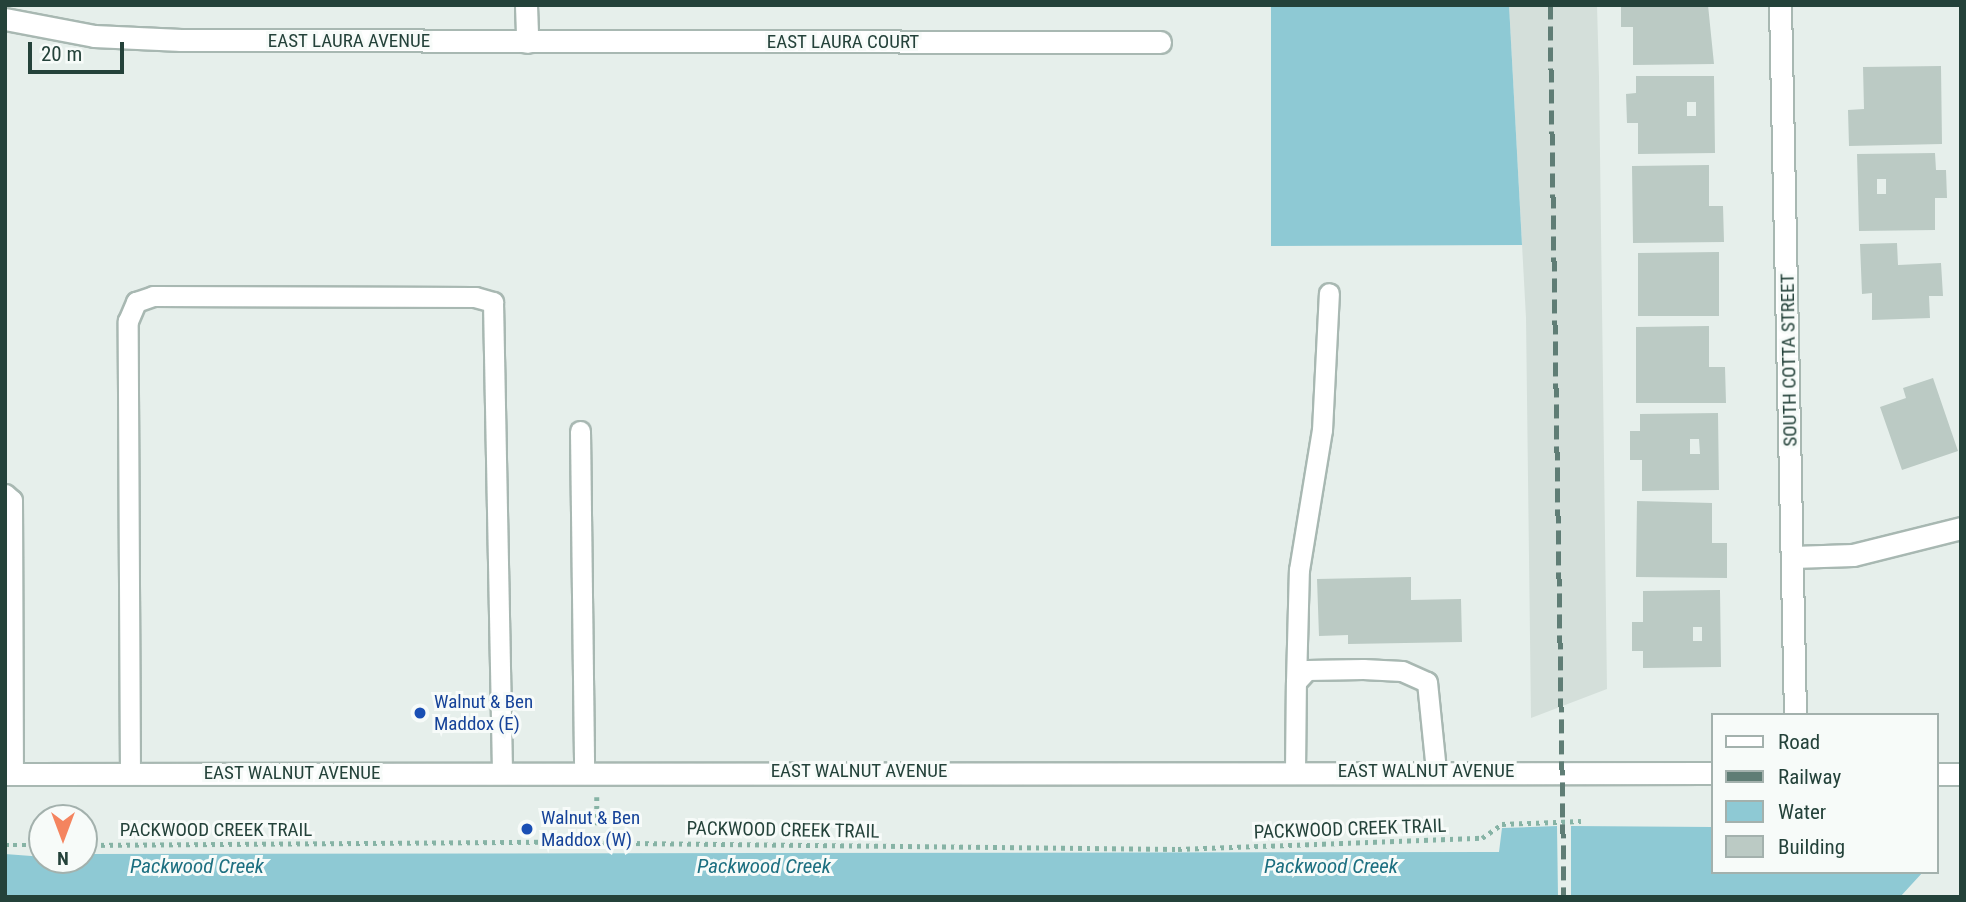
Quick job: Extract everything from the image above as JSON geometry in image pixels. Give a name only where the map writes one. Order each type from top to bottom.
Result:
[{"type":"street","points":[[526,5],[527,42]]},
{"type":"street","name":"SOUTH COTTA STREET","points":[[1780,5],[1795,713]]},
{"type":"street","name":"EAST LAURA AVENUE","points":[[5,19],[58,31],[134,38],[527,42]]},
{"type":"street","name":"EAST LAURA COURT","points":[[527,42],[1160,42]]},
{"type":"street","points":[[1793,557],[1853,555],[1961,528]]},
{"type":"street","name":"EAST WALNUT AVENUE","points":[[9,774],[502,771],[1710,773]]},
{"type":"street","points":[[1938,774],[1961,774]]},
{"type":"lane","points":[[1295,771],[1299,570],[1322,430],[1329,293]]},
{"type":"lane","points":[[130,774],[128,321],[136,302],[153,296],[475,297],[493,302],[502,771]]},
{"type":"lane","points":[[580,431],[584,772]]},
{"type":"lane","points":[[5,494],[12,500],[9,774]]},
{"type":"lane","points":[[1296,682],[1307,670],[1402,671],[1427,682],[1436,771]]},
{"type":"path","name":"PACKWOOD CREEK TRAIL","points":[[98,845],[543,842],[1178,849],[1482,838],[1502,824],[1581,821]]},
{"type":"path","points":[[5,845],[28,845]]},
{"type":"shaded area","points":[[1509,5],[1597,5],[1607,689],[1531,718],[1526,318]]},
{"type":"water","points":[[1271,5],[1509,5],[1522,245],[1271,246]]},
{"type":"water","name":"Packwood Creek","points":[[1557,826],[1558,897],[5,897],[5,854],[28,856],[28,874],[98,874],[98,854],[1499,852],[1502,828]]},
{"type":"water","points":[[1571,826],[1710,827],[1710,874],[1921,874],[1900,897],[1571,897]]},
{"type":"building","points":[[1621,5],[1708,5],[1714,64],[1633,65],[1633,27],[1621,27]]},
{"type":"building","points":[[1941,66],[1942,144],[1849,146],[1848,110],[1864,109],[1863,67]]},
{"type":"building","points":[[1636,76],[1714,76],[1715,153],[1638,154],[1638,123],[1627,123],[1626,94],[1636,93]],"holes":[[[1687,102],[1696,102],[1696,116],[1687,116]]]},
{"type":"building","points":[[1935,153],[1936,170],[1946,170],[1947,198],[1935,198],[1935,230],[1859,231],[1857,154]],"holes":[[[1877,179],[1886,179],[1886,194],[1877,194]]]},
{"type":"building","points":[[1709,165],[1709,206],[1723,206],[1724,242],[1633,243],[1632,166]]},
{"type":"building","points":[[1897,243],[1898,265],[1941,263],[1943,296],[1929,296],[1930,318],[1872,320],[1872,293],[1862,294],[1860,244]]},
{"type":"building","points":[[1719,252],[1719,316],[1638,316],[1638,253]]},
{"type":"building","points":[[1709,326],[1709,367],[1725,367],[1726,403],[1636,403],[1636,327]]},
{"type":"building","points":[[1933,378],[1958,451],[1902,470],[1880,407],[1906,398],[1903,388]]},
{"type":"building","points":[[1718,413],[1719,490],[1642,491],[1642,460],[1630,460],[1630,431],[1640,431],[1640,414]],"holes":[[[1690,439],[1699,439],[1700,454],[1690,454]]]},
{"type":"building","points":[[1637,501],[1712,503],[1712,543],[1727,543],[1727,578],[1636,577]]},
{"type":"building","points":[[1411,577],[1411,600],[1461,599],[1462,642],[1348,644],[1348,635],[1319,636],[1317,579]]},
{"type":"building","points":[[1720,590],[1721,667],[1643,668],[1643,651],[1632,651],[1632,622],[1643,622],[1643,591]],"holes":[[[1693,627],[1702,627],[1702,641],[1693,641]]]},
{"type":"railway","points":[[1550,5],[1564,897]]},
{"type":"place","name":"Walnut & Ben Maddox (E)","points":[[420,713]]},
{"type":"place","name":"Walnut & Ben Maddox (W)","points":[[527,829]]}]
